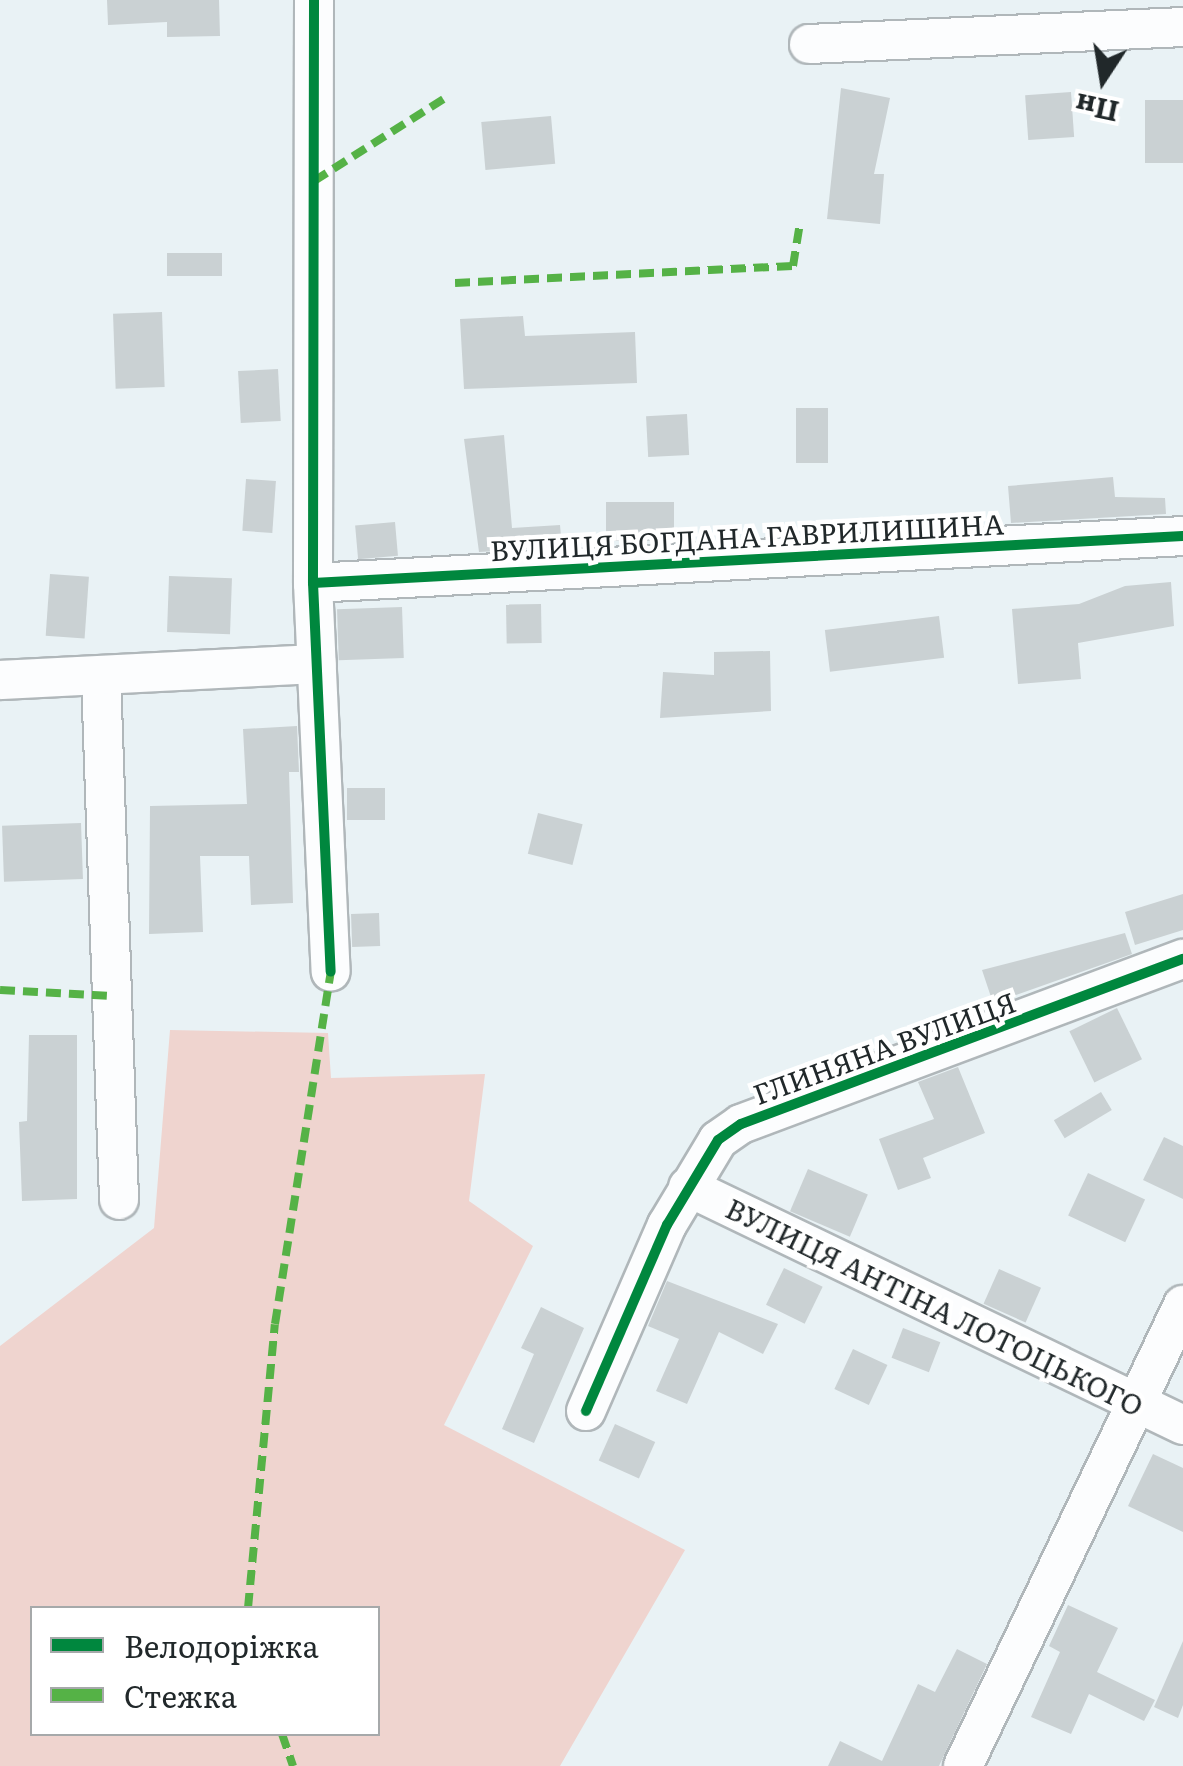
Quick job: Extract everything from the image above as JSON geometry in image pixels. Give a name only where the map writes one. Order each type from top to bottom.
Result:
[{"type":"street","points":[[314,0],[313,583],[330,972]]},
{"type":"street","points":[[808,44],[1183,27]]},
{"type":"street","name":"ВУЛИЦЯ БОГДАНА ГАВРИЛИШИНА","points":[[313,583],[1183,536]]},
{"type":"street","points":[[0,680],[316,664]]},
{"type":"street","points":[[101,676],[119,1200]]},
{"type":"street","name":"ГЛИНЯНА ВУЛИЦЯ","points":[[586,1411],[688,1186],[718,1140],[741,1124],[1183,959]]},
{"type":"street","name":"ВУЛИЦЯ АНТІНА ЛОТОЦЬКОГО","points":[[688,1186],[1183,1424]]},
{"type":"street","points":[[962,1766],[1139,1405],[1183,1305]]},
{"type":"shaded area","points":[[170,1030],[328,1033],[331,1078],[485,1074],[469,1201],[533,1246],[444,1425],[685,1550],[560,1766],[0,1766],[0,1346],[154,1228]]},
{"type":"building","points":[[107,0],[219,0],[220,36],[167,37],[167,22],[108,25]]},
{"type":"building","points":[[841,88],[890,98],[874,174],[884,174],[880,224],[827,219]]},
{"type":"building","points":[[1071,92],[1074,137],[1028,140],[1025,95]]},
{"type":"building","points":[[1145,100],[1183,100],[1183,163],[1145,163]]},
{"type":"building","points":[[551,116],[555,164],[485,170],[481,122]]},
{"type":"building","points":[[167,253],[222,253],[222,276],[167,276]]},
{"type":"building","points":[[162,312],[165,387],[116,389],[113,314]]},
{"type":"building","points":[[523,316],[525,336],[635,332],[637,383],[464,389],[460,319]]},
{"type":"building","points":[[278,369],[281,421],[241,423],[238,371]]},
{"type":"building","points":[[796,408],[828,408],[828,463],[796,463]]},
{"type":"building","points":[[687,414],[689,455],[648,457],[646,416]]},
{"type":"building","points":[[504,435],[512,528],[560,525],[562,547],[479,552],[464,439]]},
{"type":"building","points":[[1113,477],[1115,497],[1165,498],[1166,514],[1011,523],[1008,486]]},
{"type":"building","points":[[246,479],[276,481],[272,533],[242,531]]},
{"type":"building","points":[[606,502],[674,502],[674,541],[606,541]]},
{"type":"building","points":[[395,522],[398,556],[358,559],[355,525]]},
{"type":"building","points":[[50,574],[89,577],[85,639],[46,636]]},
{"type":"building","points":[[169,576],[232,578],[230,634],[167,632]]},
{"type":"building","points":[[1171,582],[1174,626],[1078,643],[1081,679],[1018,684],[1012,609],[1079,604],[1125,586]]},
{"type":"building","points":[[541,604],[542,643],[507,644],[506,605]]},
{"type":"building","points":[[402,607],[404,658],[339,660],[337,609]]},
{"type":"building","points":[[939,616],[944,658],[830,672],[825,630]]},
{"type":"building","points":[[770,651],[771,711],[660,718],[663,672],[714,675],[714,652]]},
{"type":"building","points":[[297,726],[299,772],[289,772],[293,903],[251,905],[249,856],[200,856],[203,932],[149,934],[150,806],[247,804],[243,729]]},
{"type":"building","points":[[347,788],[385,788],[385,820],[347,820]]},
{"type":"building","points":[[538,813],[583,824],[572,865],[528,854]]},
{"type":"building","points":[[81,823],[83,879],[4,882],[2,826]]},
{"type":"building","points":[[1183,894],[1183,930],[1135,945],[1125,912]]},
{"type":"building","points":[[379,913],[380,946],[352,947],[351,914]]},
{"type":"building","points":[[1125,933],[1132,954],[993,1003],[982,970]]},
{"type":"building","points":[[1117,1008],[1142,1059],[1094,1082],[1069,1031]]},
{"type":"building","points":[[29,1035],[77,1035],[77,1199],[22,1201],[19,1122],[27,1121]]},
{"type":"building","points":[[958,1067],[985,1133],[923,1158],[931,1178],[898,1190],[879,1139],[934,1119],[918,1082]]},
{"type":"building","points":[[1101,1092],[1112,1110],[1065,1138],[1054,1120]]},
{"type":"building","points":[[1164,1137],[1183,1146],[1183,1199],[1143,1180]]},
{"type":"building","points":[[808,1169],[868,1194],[850,1237],[790,1211]]},
{"type":"building","points":[[1088,1173],[1145,1200],[1125,1242],[1068,1216]]},
{"type":"building","points":[[784,1268],[823,1287],[805,1324],[766,1305]]},
{"type":"building","points":[[999,1269],[1041,1288],[1026,1322],[984,1304]]},
{"type":"building","points":[[667,1281],[778,1324],[763,1354],[719,1332],[687,1404],[656,1391],[679,1339],[648,1326]]},
{"type":"building","points":[[541,1307],[584,1328],[534,1443],[502,1429],[534,1354],[521,1348]]},
{"type":"building","points":[[903,1328],[940,1342],[929,1372],[892,1358]]},
{"type":"building","points":[[853,1349],[887,1365],[869,1405],[834,1389]]},
{"type":"building","points":[[615,1424],[655,1442],[639,1478],[599,1461]]},
{"type":"building","points":[[1153,1454],[1183,1468],[1183,1532],[1128,1506]]},
{"type":"building","points":[[1068,1605],[1118,1628],[1097,1672],[1155,1700],[1144,1721],[1089,1694],[1071,1734],[1031,1717],[1060,1652],[1049,1646]]},
{"type":"building","points":[[1183,1641],[1183,1705],[1178,1718],[1154,1707]]},
{"type":"building","points":[[957,1649],[987,1664],[939,1766],[828,1766],[840,1741],[882,1761],[918,1684],[935,1692]]},
{"type":"marked path","points":[[314,181],[450,95]]},
{"type":"marked path","points":[[455,283],[793,266],[800,223]]},
{"type":"marked path","points":[[248,1606],[275,1324],[331,972]]},
{"type":"marked path","points":[[0,990],[112,996]]},
{"type":"marked path","points":[[283,1736],[293,1766]]},
{"type":"cycle path","points":[[314,0],[313,583],[331,972]]},
{"type":"cycle path","points":[[313,583],[1183,536]]},
{"type":"cycle path","points":[[586,1411],[667,1225],[718,1140],[741,1124],[1183,959]]}]
